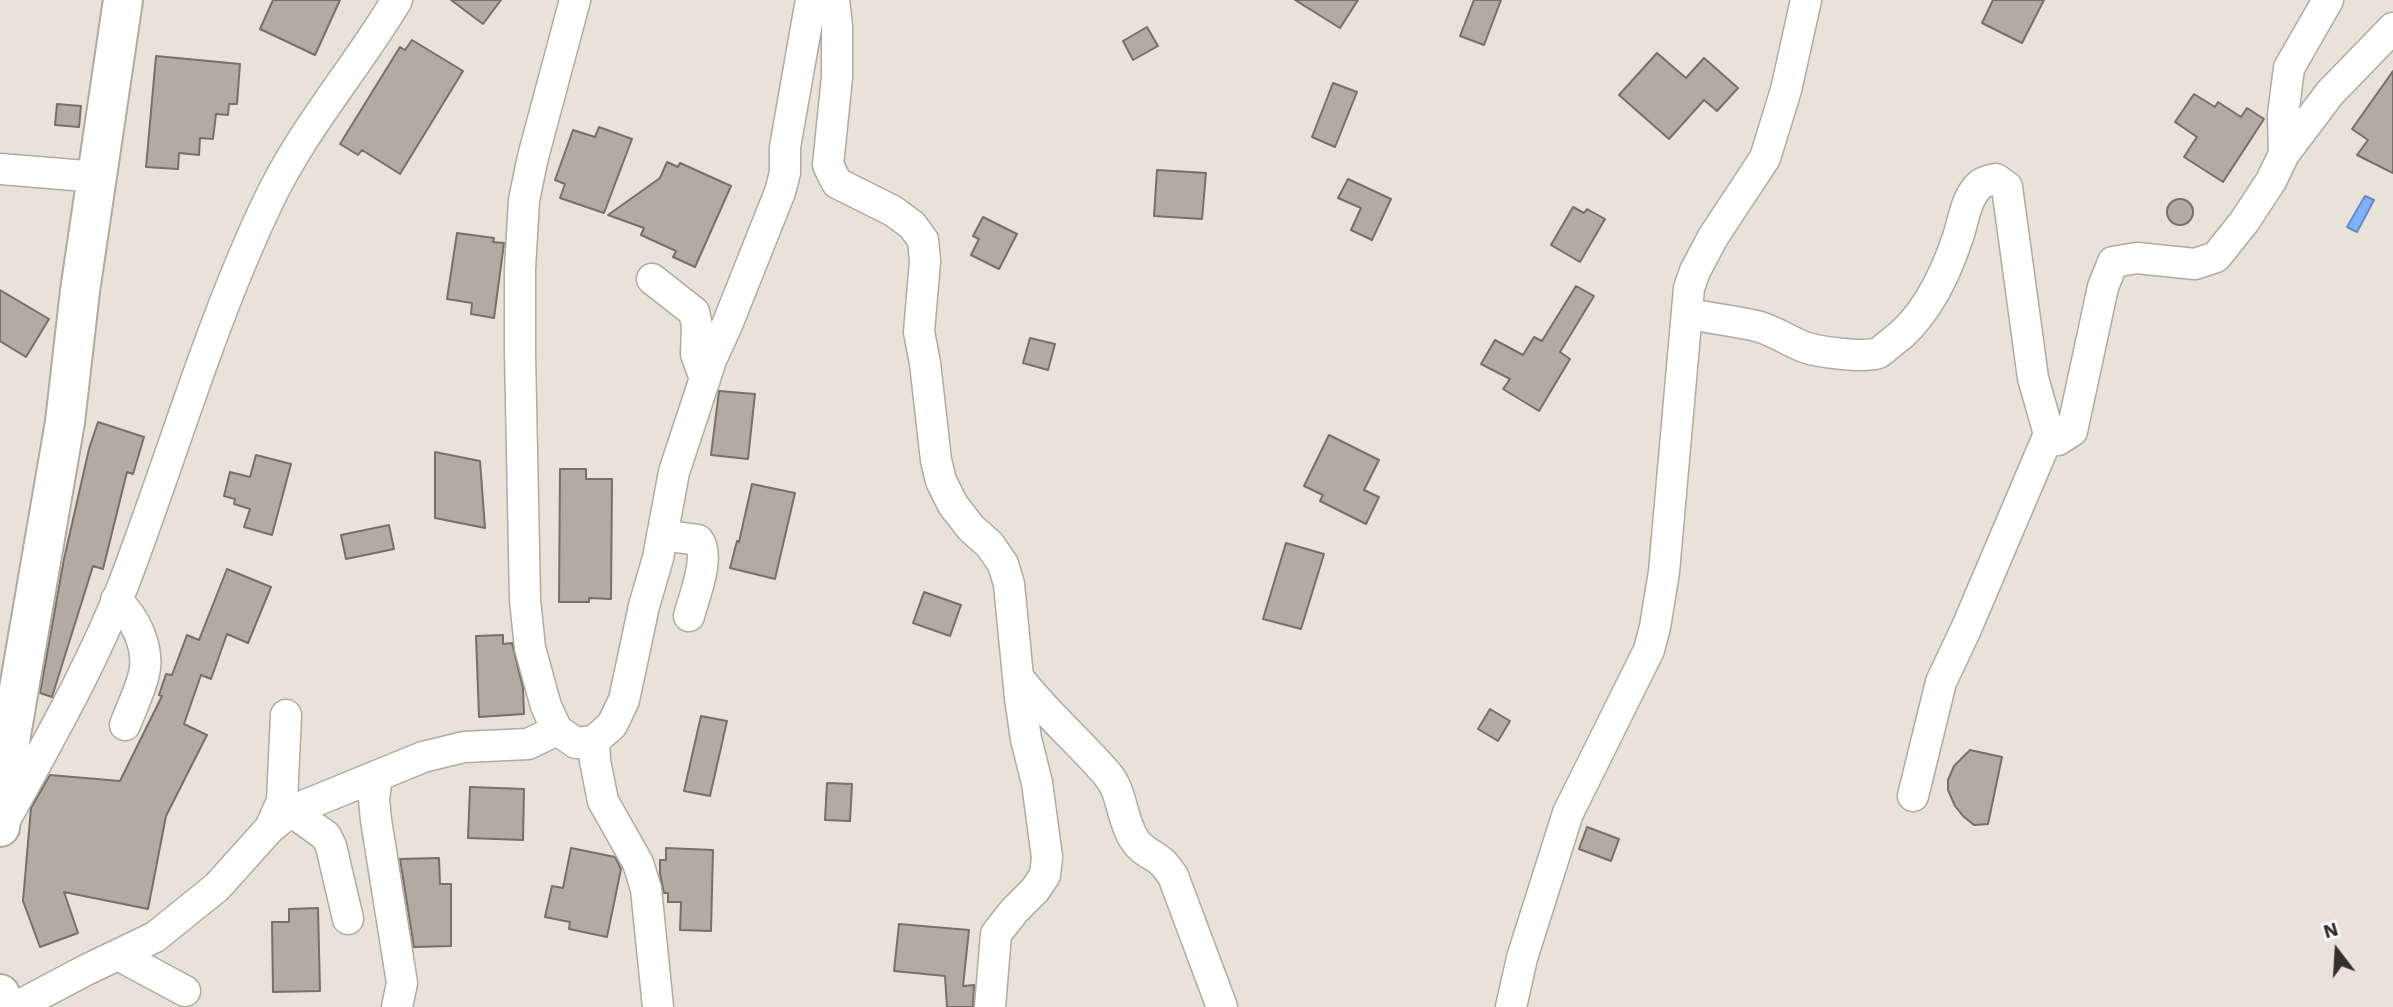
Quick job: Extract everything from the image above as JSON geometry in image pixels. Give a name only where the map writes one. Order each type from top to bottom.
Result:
[{"type":"main road","points":[[0,828],[18,691],[65,422],[80,290],[123,0]]},
{"type":"main road","points":[[0,994],[1,1007]]},
{"type":"street","points":[[0,828],[72,697],[116,600],[225,303],[265,206],[284,170],[397,0]]},
{"type":"street","points":[[575,0],[524,200],[520,269],[525,600],[530,648],[546,706],[557,730],[576,743],[594,741],[612,725],[625,700],[674,472],[705,379],[780,192],[785,173],[785,147],[811,0]]},
{"type":"street","points":[[834,0],[837,26],[836,77],[828,165],[836,183],[893,211],[912,225],[923,240],[925,261],[919,332],[941,481],[953,505],[990,545],[1003,564],[1009,584],[1026,739],[1037,783],[1048,857],[1045,875],[1035,890],[996,934],[990,1007]]},
{"type":"street","points":[[1511,1007],[1522,958],[1568,813],[1640,671],[1655,627],[1664,572],[1689,288],[1713,237],[1765,158],[1786,90],[1806,0]]},
{"type":"street","points":[[2284,154],[2283,115],[2289,68],[2328,0]]},
{"type":"street","points":[[2049,434],[2059,440],[2073,431],[2103,287],[2113,262],[2137,258],[2195,264],[2216,257],[2244,222],[2271,181],[2284,154],[2330,93],[2393,28]]},
{"type":"street","points":[[0,169],[98,177]]},
{"type":"street","points":[[1687,313],[1756,326],[1820,351],[1848,355],[1878,353],[1899,337],[1918,317],[1943,272],[1957,239],[1969,199],[1982,182],[1996,179],[2007,187],[2032,378],[2049,434],[1941,682],[1913,796]]},
{"type":"street","points":[[652,279],[694,312],[697,326],[696,354],[705,379]]},
{"type":"street","points":[[662,535],[698,540],[703,546],[703,562],[690,616]]},
{"type":"street","points":[[116,600],[128,611],[146,660],[144,675],[125,726]]},
{"type":"street","points":[[1018,677],[1049,715],[1108,774],[1117,790],[1129,832],[1136,843],[1146,853],[1162,862],[1173,876],[1222,1007]]},
{"type":"street","points":[[280,819],[286,715]]},
{"type":"street","points":[[16,1007],[155,937],[217,887],[280,819],[423,757],[464,747],[528,744],[557,730]]},
{"type":"street","points":[[594,741],[603,801],[638,863],[646,889],[658,1007]]},
{"type":"street","points":[[377,776],[374,799],[376,820],[402,983],[397,1007]]},
{"type":"street","points":[[280,819],[326,836],[331,846],[348,919]]},
{"type":"street","points":[[118,955],[185,991]]},
{"type":"water","points":[[2365,196],[2374,200],[2357,232],[2347,227]]},
{"type":"building","points":[[273,0],[340,0],[315,55],[260,29]]},
{"type":"building","points":[[451,0],[501,0],[483,24]]},
{"type":"building","points":[[1295,0],[1358,0],[1340,28]]},
{"type":"building","points":[[1474,0],[1501,0],[1484,45],[1460,36]]},
{"type":"building","points":[[1993,0],[2044,0],[2022,43],[1982,23]]},
{"type":"building","points":[[1147,27],[1158,46],[1133,60],[1123,41]]},
{"type":"building","points":[[412,40],[463,71],[400,174],[362,150],[358,155],[340,144],[400,47],[405,50]]},
{"type":"building","points":[[1657,53],[1686,78],[1704,58],[1738,88],[1717,111],[1704,100],[1669,139],[1619,95]]},
{"type":"building","points":[[156,56],[240,64],[237,104],[229,104],[228,115],[216,114],[213,139],[200,138],[199,155],[179,153],[178,169],[146,167]]},
{"type":"building","points":[[2393,71],[2393,173],[2357,155],[2368,140],[2352,129]]},
{"type":"building","points":[[1333,83],[1357,92],[1335,147],[1312,137]]},
{"type":"building","points":[[2194,94],[2215,107],[2218,102],[2241,117],[2247,108],[2264,119],[2223,182],[2184,157],[2197,137],[2175,122]]},
{"type":"building","points":[[57,104],[81,106],[79,127],[55,125]]},
{"type":"building","points":[[599,127],[632,139],[604,213],[560,198],[565,184],[555,180],[573,130],[595,137]]},
{"type":"building","points":[[667,162],[678,167],[680,163],[731,186],[695,267],[673,257],[676,251],[641,235],[644,228],[608,215],[660,178]]},
{"type":"building","points":[[1157,170],[1206,173],[1202,219],[1154,216]]},
{"type":"building","points":[[1348,179],[1391,199],[1372,240],[1351,230],[1361,208],[1338,198]]},
{"type":"building","points":[[2180,199],[2189,203],[2193,212],[2189,221],[2180,225],[2171,221],[2167,212],[2171,203]]},
{"type":"building","points":[[1573,207],[1584,213],[1587,209],[1605,219],[1580,262],[1551,245]]},
{"type":"building","points":[[983,217],[1017,234],[999,269],[971,255],[979,239],[973,236]]},
{"type":"building","points":[[457,233],[494,238],[493,242],[504,243],[494,318],[471,314],[472,303],[447,299]]},
{"type":"building","points":[[1576,286],[1594,296],[1560,352],[1570,359],[1539,411],[1503,389],[1510,379],[1481,364],[1495,340],[1523,355],[1534,337],[1542,341]]},
{"type":"building","points":[[0,290],[49,319],[26,357],[0,341]]},
{"type":"building","points":[[1030,338],[1055,344],[1048,370],[1023,363]]},
{"type":"building","points":[[719,391],[755,394],[748,459],[711,455]]},
{"type":"building","points":[[98,422],[144,437],[133,474],[127,472],[103,569],[93,566],[52,697],[40,693],[64,559],[89,449]]},
{"type":"building","points":[[1329,435],[1379,460],[1364,490],[1379,497],[1366,524],[1320,501],[1323,495],[1304,486]]},
{"type":"building","points":[[435,452],[480,461],[485,528],[435,518]]},
{"type":"building","points":[[256,455],[291,464],[272,535],[244,527],[250,509],[234,504],[235,499],[224,496],[230,472],[250,477]]},
{"type":"building","points":[[560,469],[586,469],[586,479],[612,479],[611,599],[589,598],[589,602],[559,602]]},
{"type":"building","points":[[752,484],[795,493],[775,579],[730,568],[737,541],[739,542]]},
{"type":"building","points":[[389,525],[394,549],[346,559],[341,535]]},
{"type":"building","points":[[1286,543],[1324,554],[1301,629],[1263,619]]},
{"type":"building","points":[[227,569],[271,587],[248,643],[227,634],[211,679],[201,675],[184,724],[207,735],[166,816],[148,909],[64,892],[78,933],[40,947],[23,901],[31,808],[50,775],[120,781],[162,696],[159,695],[166,674],[172,675],[187,635],[199,640]]},
{"type":"building","points":[[924,592],[961,605],[950,636],[913,623]]},
{"type":"building","points":[[503,635],[503,644],[512,643],[523,688],[524,714],[479,717],[476,636]]},
{"type":"building","points":[[1490,709],[1510,721],[1498,741],[1478,729]]},
{"type":"building","points":[[701,716],[727,721],[710,796],[684,791]]},
{"type":"building","points":[[1970,750],[2002,757],[1988,824],[1974,825],[1963,816],[1948,790],[1948,780],[1954,766]]},
{"type":"building","points":[[827,783],[852,784],[850,821],[825,820]]},
{"type":"building","points":[[470,787],[524,789],[523,840],[468,838]]},
{"type":"building","points":[[1587,827],[1619,839],[1611,861],[1579,849]]},
{"type":"building","points":[[571,848],[615,857],[621,869],[607,937],[569,929],[570,922],[545,917],[552,886],[563,888]]},
{"type":"building","points":[[666,848],[713,850],[711,931],[680,930],[681,902],[668,902],[668,893],[664,893],[660,874],[660,860],[666,860]]},
{"type":"building","points":[[439,858],[440,884],[451,884],[451,946],[414,947],[400,859]]},
{"type":"building","points":[[318,908],[320,991],[273,992],[272,922],[289,922],[289,909]]},
{"type":"building","points":[[899,924],[969,930],[963,986],[974,985],[973,1007],[947,1007],[945,976],[894,971]]}]
